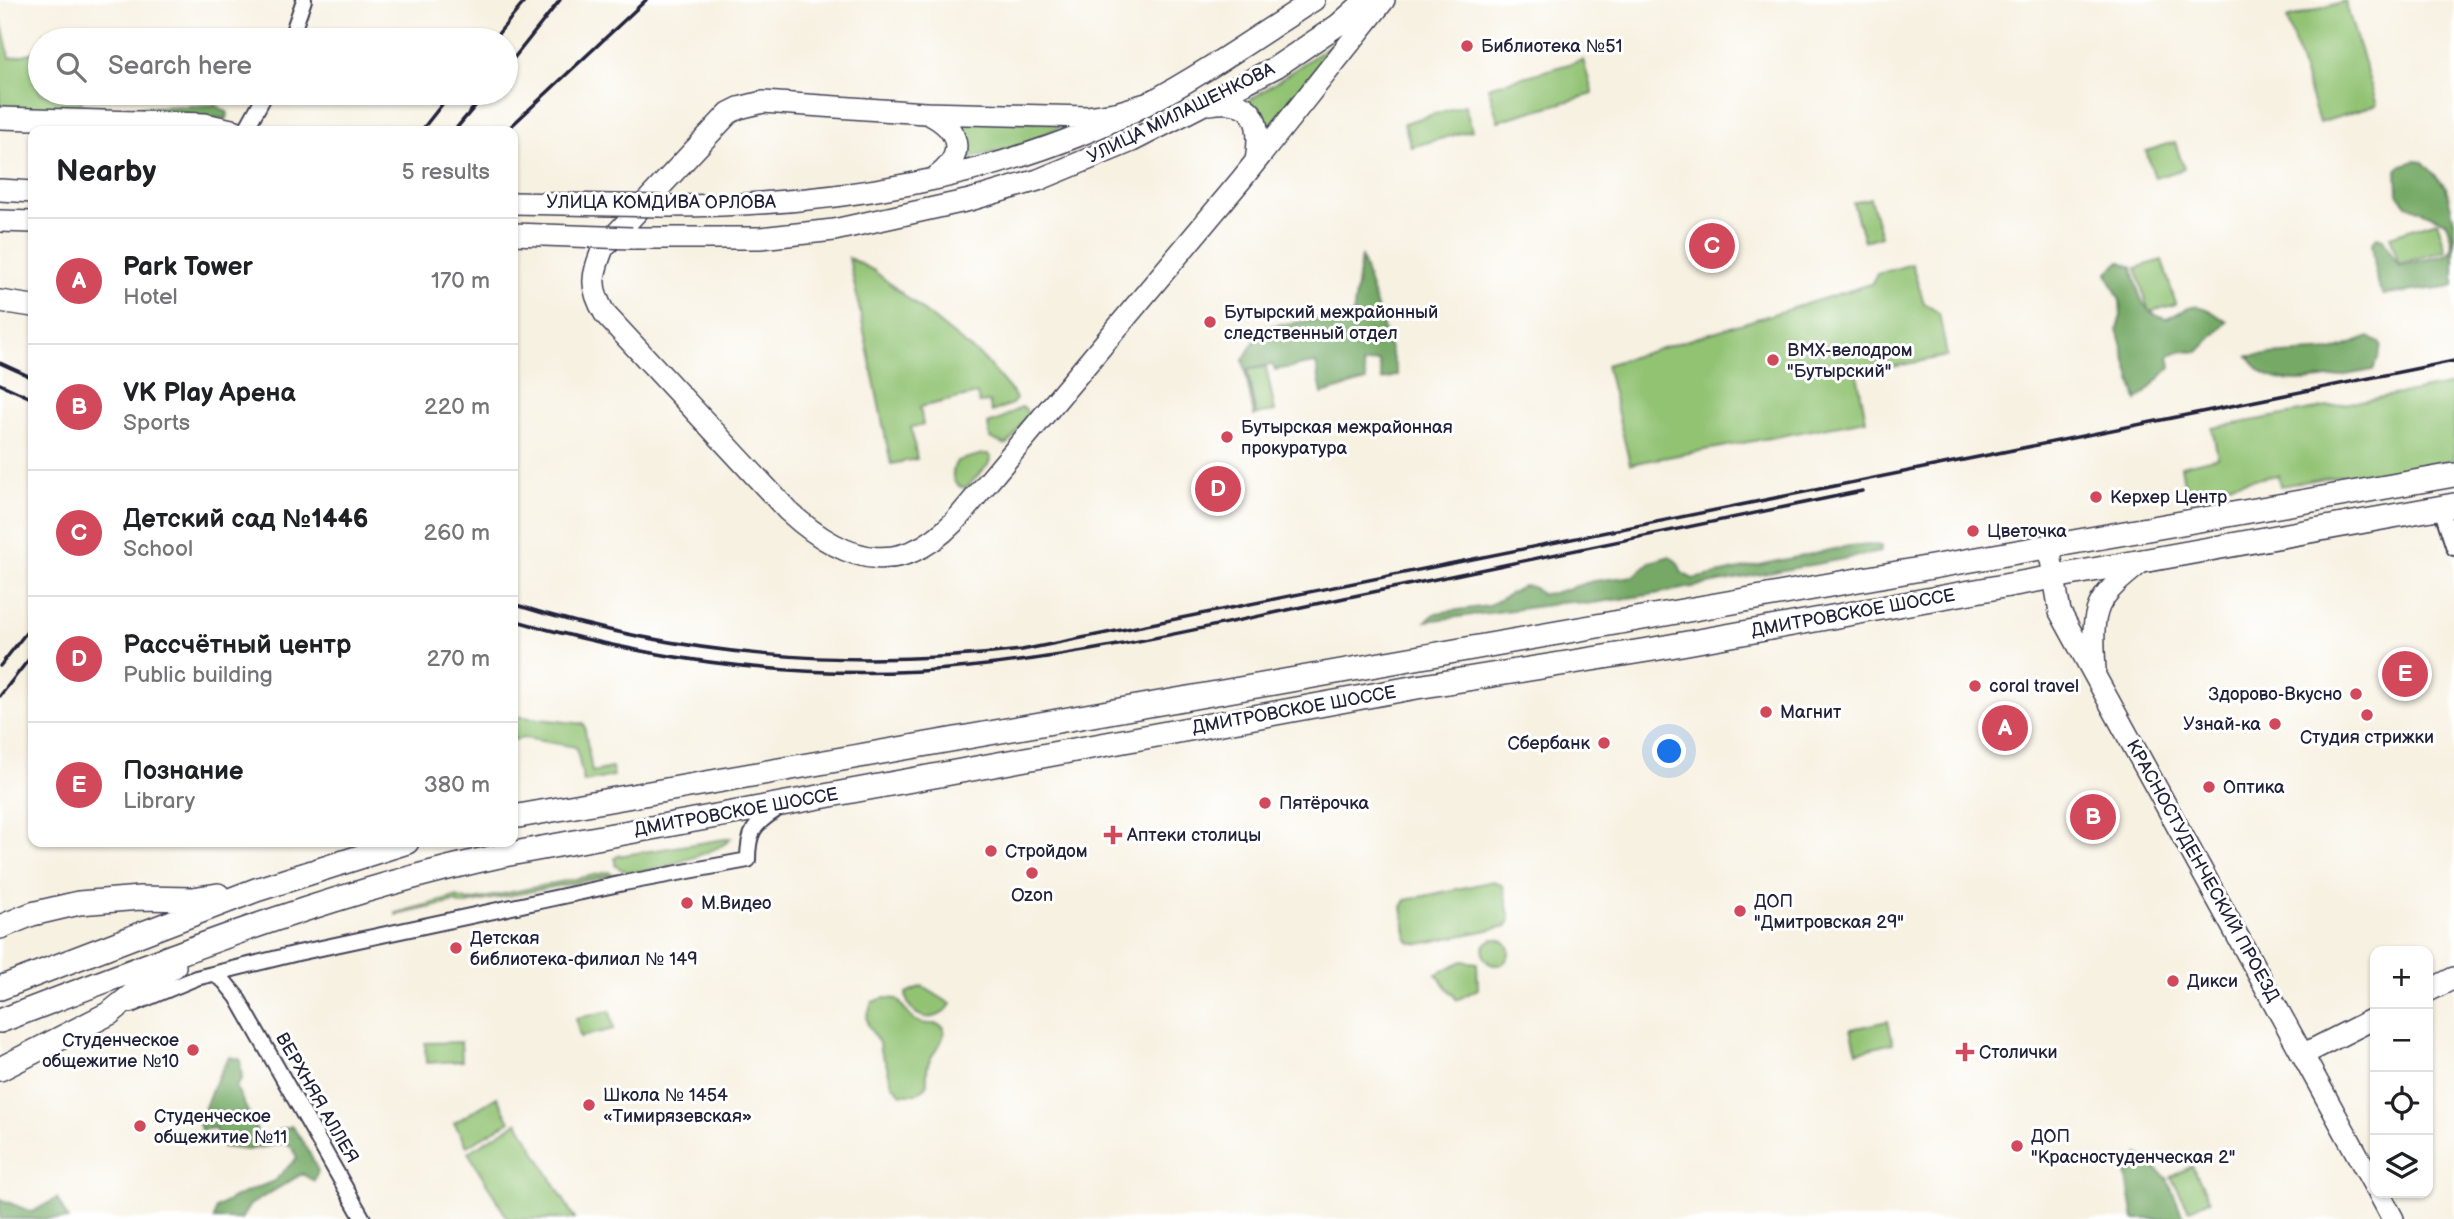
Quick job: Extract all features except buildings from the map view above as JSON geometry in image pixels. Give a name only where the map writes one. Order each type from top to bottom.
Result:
[{"type":"main road","name":"ДМИТРОВСКОЕ ШОССЕ","points":[[518,816],[2454,475]]},
{"type":"main road","name":"ДМИТРОВСКОЕ ШОССЕ","points":[[0,1021],[215,940],[354,892],[434,870],[1417,687],[1667,646],[2448,507]]},
{"type":"main road","points":[[0,988],[256,890],[391,847]]},
{"type":"main road","points":[[0,927],[32,914],[79,903],[140,898],[192,899],[256,890]]},
{"type":"main road","points":[[0,1069],[110,1013],[146,984],[215,940]]},
{"type":"street","points":[[294,28],[304,0]]},
{"type":"street","name":"УЛИЦА МИЛАШЕНКОВА","points":[[892,186],[1040,150],[1110,122],[1192,79],[1314,0]]},
{"type":"street","name":"УЛИЦА МИЛАШЕНКОВА","points":[[898,217],[1038,180],[1132,141],[1276,67],[1338,25],[1366,0]]},
{"type":"street","points":[[1146,104],[1116,113],[1088,117],[925,113],[763,102],[739,108],[729,113],[603,248],[594,275],[595,297],[605,314],[788,511],[810,531],[846,552],[867,557],[893,557],[921,549],[951,527],[1256,161],[1384,0]]},
{"type":"street","points":[[1204,105],[1233,102],[1252,114],[1258,135],[1256,161]]},
{"type":"street","points":[[247,126],[260,105]]},
{"type":"street","points":[[925,113],[940,119],[951,131],[956,144],[956,156],[948,169],[936,177]]},
{"type":"street","points":[[0,118],[214,126]]},
{"type":"street","name":"УЛИЦА КОМДИВА ОРЛОВА","points":[[518,203],[662,206],[757,204],[827,198],[892,186]]},
{"type":"street","points":[[0,190],[28,192]]},
{"type":"street","name":"УЛИЦА КОМДИВА ОРЛОВА","points":[[518,234],[760,238],[834,230],[898,217]]},
{"type":"street","points":[[0,220],[28,222]]},
{"type":"street","points":[[0,301],[28,305]]},
{"type":"street","points":[[2448,507],[2454,548]]},
{"type":"street","name":"КРАСНОСТУДЕНЧЕСКИЙ ПРОЕЗД","points":[[2049,548],[2060,612],[2370,1177]]},
{"type":"street","points":[[2095,675],[2094,620],[2098,605],[2113,585],[2144,560]]},
{"type":"street","points":[[110,1013],[196,978],[239,967],[611,886],[748,860],[751,832],[762,819],[786,803]]},
{"type":"street","points":[[237,997],[235,984],[239,967]]},
{"type":"street","name":"ВЕРХНЯЯ АЛЛЕЯ","points":[[213,974],[224,981],[237,997],[363,1219]]},
{"type":"street","points":[[2433,988],[2454,978]]},
{"type":"street","points":[[2304,1054],[2370,1021]]},
{"type":"street","points":[[2382,1198],[2393,1219]]},
{"type":"green space","points":[[2345,1],[2377,105],[2319,123],[2287,19]]},
{"type":"green space","points":[[0,18],[10,58],[28,54],[28,105],[82,105],[83,110],[0,110]]},
{"type":"green space","points":[[1341,38],[1270,128],[1247,102]]},
{"type":"green space","points":[[1583,60],[1593,94],[1498,121],[1488,87]]},
{"type":"green space","points":[[216,105],[228,113],[227,119],[135,113],[134,108]]},
{"type":"green space","points":[[1465,105],[1472,130],[1411,147],[1404,123]]},
{"type":"green space","points":[[964,120],[1069,123],[1021,145],[968,159],[970,142]]},
{"type":"green space","points":[[2175,142],[2184,169],[2155,178],[2146,151]]},
{"type":"green space","points":[[2423,162],[2446,187],[2454,221],[2454,286],[2383,295],[2377,283],[2372,243],[2377,237],[2383,239],[2399,266],[2449,254],[2453,246],[2446,222],[2407,205],[2398,194],[2397,170],[2401,165]]},
{"type":"green space","points":[[1870,198],[1881,236],[1864,241],[1853,203]]},
{"type":"green space","points":[[2437,221],[2446,250],[2399,264],[2390,236]]},
{"type":"green space","points":[[1361,256],[1398,375],[1382,380],[1379,361],[1363,364],[1366,381],[1322,394],[1316,363],[1275,370],[1272,364],[1247,370],[1256,415],[1254,416],[1243,360],[1263,327],[1353,315]]},
{"type":"green space","points":[[849,258],[873,270],[984,359],[1013,393],[1016,399],[1012,404],[992,412],[989,402],[979,403],[977,394],[920,407],[923,425],[911,427],[917,459],[891,464]]},
{"type":"green space","points":[[2162,260],[2176,304],[2149,312],[2136,268]]},
{"type":"green space","points":[[2120,261],[2132,267],[2145,307],[2158,316],[2167,319],[2185,309],[2198,307],[2227,322],[2198,352],[2181,351],[2169,355],[2171,367],[2137,401],[2117,329],[2121,315],[2120,301],[2107,273]]},
{"type":"green space","name":"BMX-велодром \"Бутырский\"","points":[[1912,264],[1924,303],[1939,313],[1947,356],[1857,374],[1866,420],[1630,464],[1606,365],[1871,284],[1877,274]]},
{"type":"green space","points":[[2369,337],[2381,344],[2373,370],[2332,378],[2301,381],[2274,378],[2261,371],[2248,356],[2332,351]]},
{"type":"green space","points":[[1266,367],[1275,411],[1256,415],[1247,370]]},
{"type":"green space","points":[[2454,384],[2454,460],[2343,480],[2342,475],[2280,486],[2278,475],[2211,487],[2207,497],[2187,500],[2181,466],[2218,457],[2212,428]]},
{"type":"green space","points":[[1021,407],[1025,408],[1028,415],[1009,443],[1005,445],[990,438],[988,424]]},
{"type":"green space","points":[[983,454],[991,457],[988,465],[966,488],[957,485],[953,479],[953,470],[957,461]]},
{"type":"green space","points":[[1849,546],[1881,546],[1881,552],[1655,594],[1586,604],[1566,601],[1426,621],[1436,613],[1488,606],[1523,586],[1533,587],[1542,594],[1593,581],[1634,576],[1650,562],[1670,556],[1678,563],[1682,573],[1693,579]]},
{"type":"green space","points":[[518,717],[584,724],[592,772],[612,768],[614,776],[584,782],[576,747],[518,739]]},
{"type":"green space","points":[[731,838],[714,849],[684,861],[639,872],[628,872],[615,865],[615,858],[618,856]]},
{"type":"green space","points":[[608,872],[614,875],[462,905],[455,902],[396,915],[456,897],[469,901]]},
{"type":"green space","points":[[1494,881],[1503,886],[1510,920],[1507,926],[1420,944],[1407,939],[1402,907],[1406,900]]},
{"type":"green space","points":[[1496,939],[1505,943],[1509,952],[1505,961],[1496,965],[1487,961],[1483,952],[1487,943]]},
{"type":"green space","points":[[1462,961],[1477,963],[1478,989],[1457,1000],[1436,974]]},
{"type":"green space","points":[[922,986],[951,1004],[939,1015],[924,1017],[917,1014],[908,1002],[906,993]]},
{"type":"green space","points":[[884,998],[897,999],[910,1016],[918,1021],[944,1028],[941,1043],[928,1064],[926,1087],[916,1094],[901,1094],[892,1084],[879,1043],[868,1025],[867,1017],[872,1002]]},
{"type":"green space","points":[[610,1011],[614,1029],[580,1037],[576,1018]]},
{"type":"green space","points":[[1888,1021],[1893,1043],[1857,1052],[1851,1029]]},
{"type":"green space","points":[[461,1042],[462,1061],[426,1063],[425,1043]]},
{"type":"green space","points":[[229,1057],[240,1059],[242,1078],[236,1087],[260,1137],[271,1138],[279,1130],[292,1126],[318,1171],[314,1181],[302,1174],[250,1205],[241,1219],[214,1219],[216,1208],[274,1181],[297,1158],[286,1143],[247,1150],[222,1147],[215,1128],[201,1130],[199,1124],[205,1106]]},
{"type":"green space","points":[[497,1097],[510,1121],[467,1146],[454,1123]]},
{"type":"green space","points":[[518,1122],[575,1219],[508,1219],[468,1152]]},
{"type":"green space","points":[[2139,1155],[2167,1178],[2182,1214],[2187,1219],[2134,1219],[2126,1172]]},
{"type":"green space","points":[[2192,1166],[2210,1200],[2189,1210],[2171,1177]]},
{"type":"green space","points":[[57,1198],[68,1219],[0,1219],[0,1199],[32,1212]]},
{"type":"railway","points":[[503,28],[526,0]]},
{"type":"railway","points":[[518,53],[560,0]]},
{"type":"railway","points":[[511,126],[646,0]]},
{"type":"railway","points":[[425,126],[442,105]]},
{"type":"railway","points":[[458,126],[476,105]]},
{"type":"railway","points":[[518,605],[639,636],[765,654],[892,659],[1022,650],[2454,361]]},
{"type":"railway","points":[[0,363],[28,376]]},
{"type":"railway","points":[[0,384],[28,397]]},
{"type":"railway","points":[[518,621],[625,648],[739,666],[854,672],[969,667],[1160,637],[1862,491]]},
{"type":"railway","points":[[0,666],[28,630]]},
{"type":"railway","points":[[0,696],[28,660]]},
{"type":"place","name":"Библиотека №51","points":[[1467,46]]},
{"type":"place","name":"Детский сад №1446","points":[[1712,246]]},
{"type":"place","name":"Бутырский межрайонный следственный отдел","points":[[1210,322]]},
{"type":"place","name":"BMX-велодром \"Бутырский\"","points":[[1773,360]]},
{"type":"place","name":"Бутырская межрайонная прокуратура","points":[[1227,437]]},
{"type":"place","name":"Рассчётный центр","points":[[1218,489]]},
{"type":"place","name":"Керхер Центр","points":[[2096,497]]},
{"type":"place","name":"Цветочка","points":[[1973,531]]},
{"type":"place","name":"Познание","points":[[2405,674]]},
{"type":"place","name":"coral travel","points":[[1975,686]]},
{"type":"place","name":"Здорово-Вкусно","points":[[2356,694]]},
{"type":"place","name":"Магнит","points":[[1766,712]]},
{"type":"place","name":"Студия стрижки","points":[[2367,715]]},
{"type":"place","name":"Узнай-ка","points":[[2275,724]]},
{"type":"place","name":"Park Tower","points":[[2005,728]]},
{"type":"place","name":"Сбербанк","points":[[1604,743]]},
{"type":"place","name":"Оптика","points":[[2209,787]]},
{"type":"place","name":"Пятёрочка","points":[[1265,803]]},
{"type":"place","name":"VK Play Арена","points":[[2093,817]]},
{"type":"place","name":"Аптеки столицы","points":[[1113,835]]},
{"type":"place","name":"Стройдом","points":[[991,851]]},
{"type":"place","name":"Ozon","points":[[1032,873]]},
{"type":"place","name":"М.Видео","points":[[687,903]]},
{"type":"place","name":"ДОП \"Дмитровская 29\"","points":[[1740,911]]},
{"type":"place","name":"Детская библиотека-филиал № 149","points":[[456,948]]},
{"type":"place","name":"Дикси","points":[[2173,981]]},
{"type":"place","name":"Студенческое общежитие №10","points":[[193,1050]]},
{"type":"place","name":"Столички","points":[[1965,1052]]},
{"type":"place","name":"Школа № 1454 «Тимирязевская»","points":[[589,1105]]},
{"type":"place","name":"Студенческое общежитие №11","points":[[140,1126]]},
{"type":"place","name":"ДОП \"Красностуденческая 2\"","points":[[2017,1146]]}]
